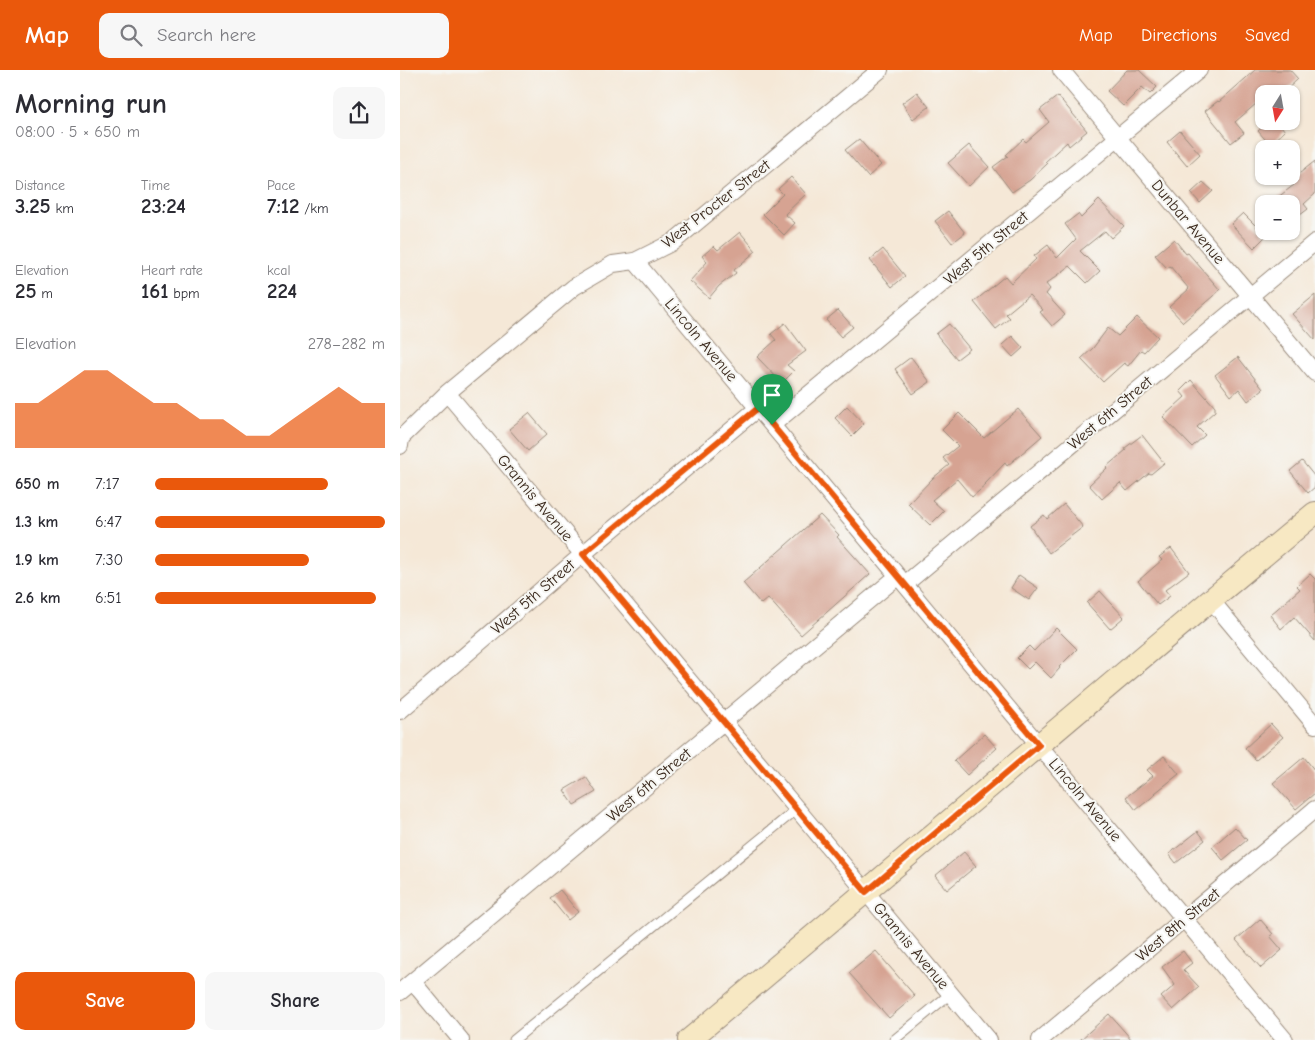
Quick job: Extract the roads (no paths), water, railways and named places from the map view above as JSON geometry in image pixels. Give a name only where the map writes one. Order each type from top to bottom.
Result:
[{"type":"main road","points":[[689,1040],[1315,513]]},
{"type":"street","name":"West Procter Street","points":[[400,441],[447,393],[574,287],[613,264],[636,262],[673,242],[880,70]]},
{"type":"street","name":"Dunbar Avenue","points":[[1062,70],[1315,373]]},
{"type":"street","name":"West 5th Street","points":[[772,425],[1199,70]]},
{"type":"street","name":"West 6th Street","points":[[400,992],[724,722],[902,580],[1315,242]]},
{"type":"street","name":"Lincoln Avenue","points":[[636,262],[1285,1040]]},
{"type":"street","name":"Grannis Avenue","points":[[447,393],[989,1040]]},
{"type":"street","name":"West 5th Street","points":[[400,711],[583,554],[758,408]]},
{"type":"street","points":[[1211,600],[1315,725]]},
{"type":"street","name":"West 8th Street","points":[[1040,1040],[1315,809]]},
{"type":"street","points":[[413,982],[461,1040]]},
{"type":"lane","points":[[514,1040],[797,809]]},
{"type":"lane","points":[[894,1040],[950,994]]}]
